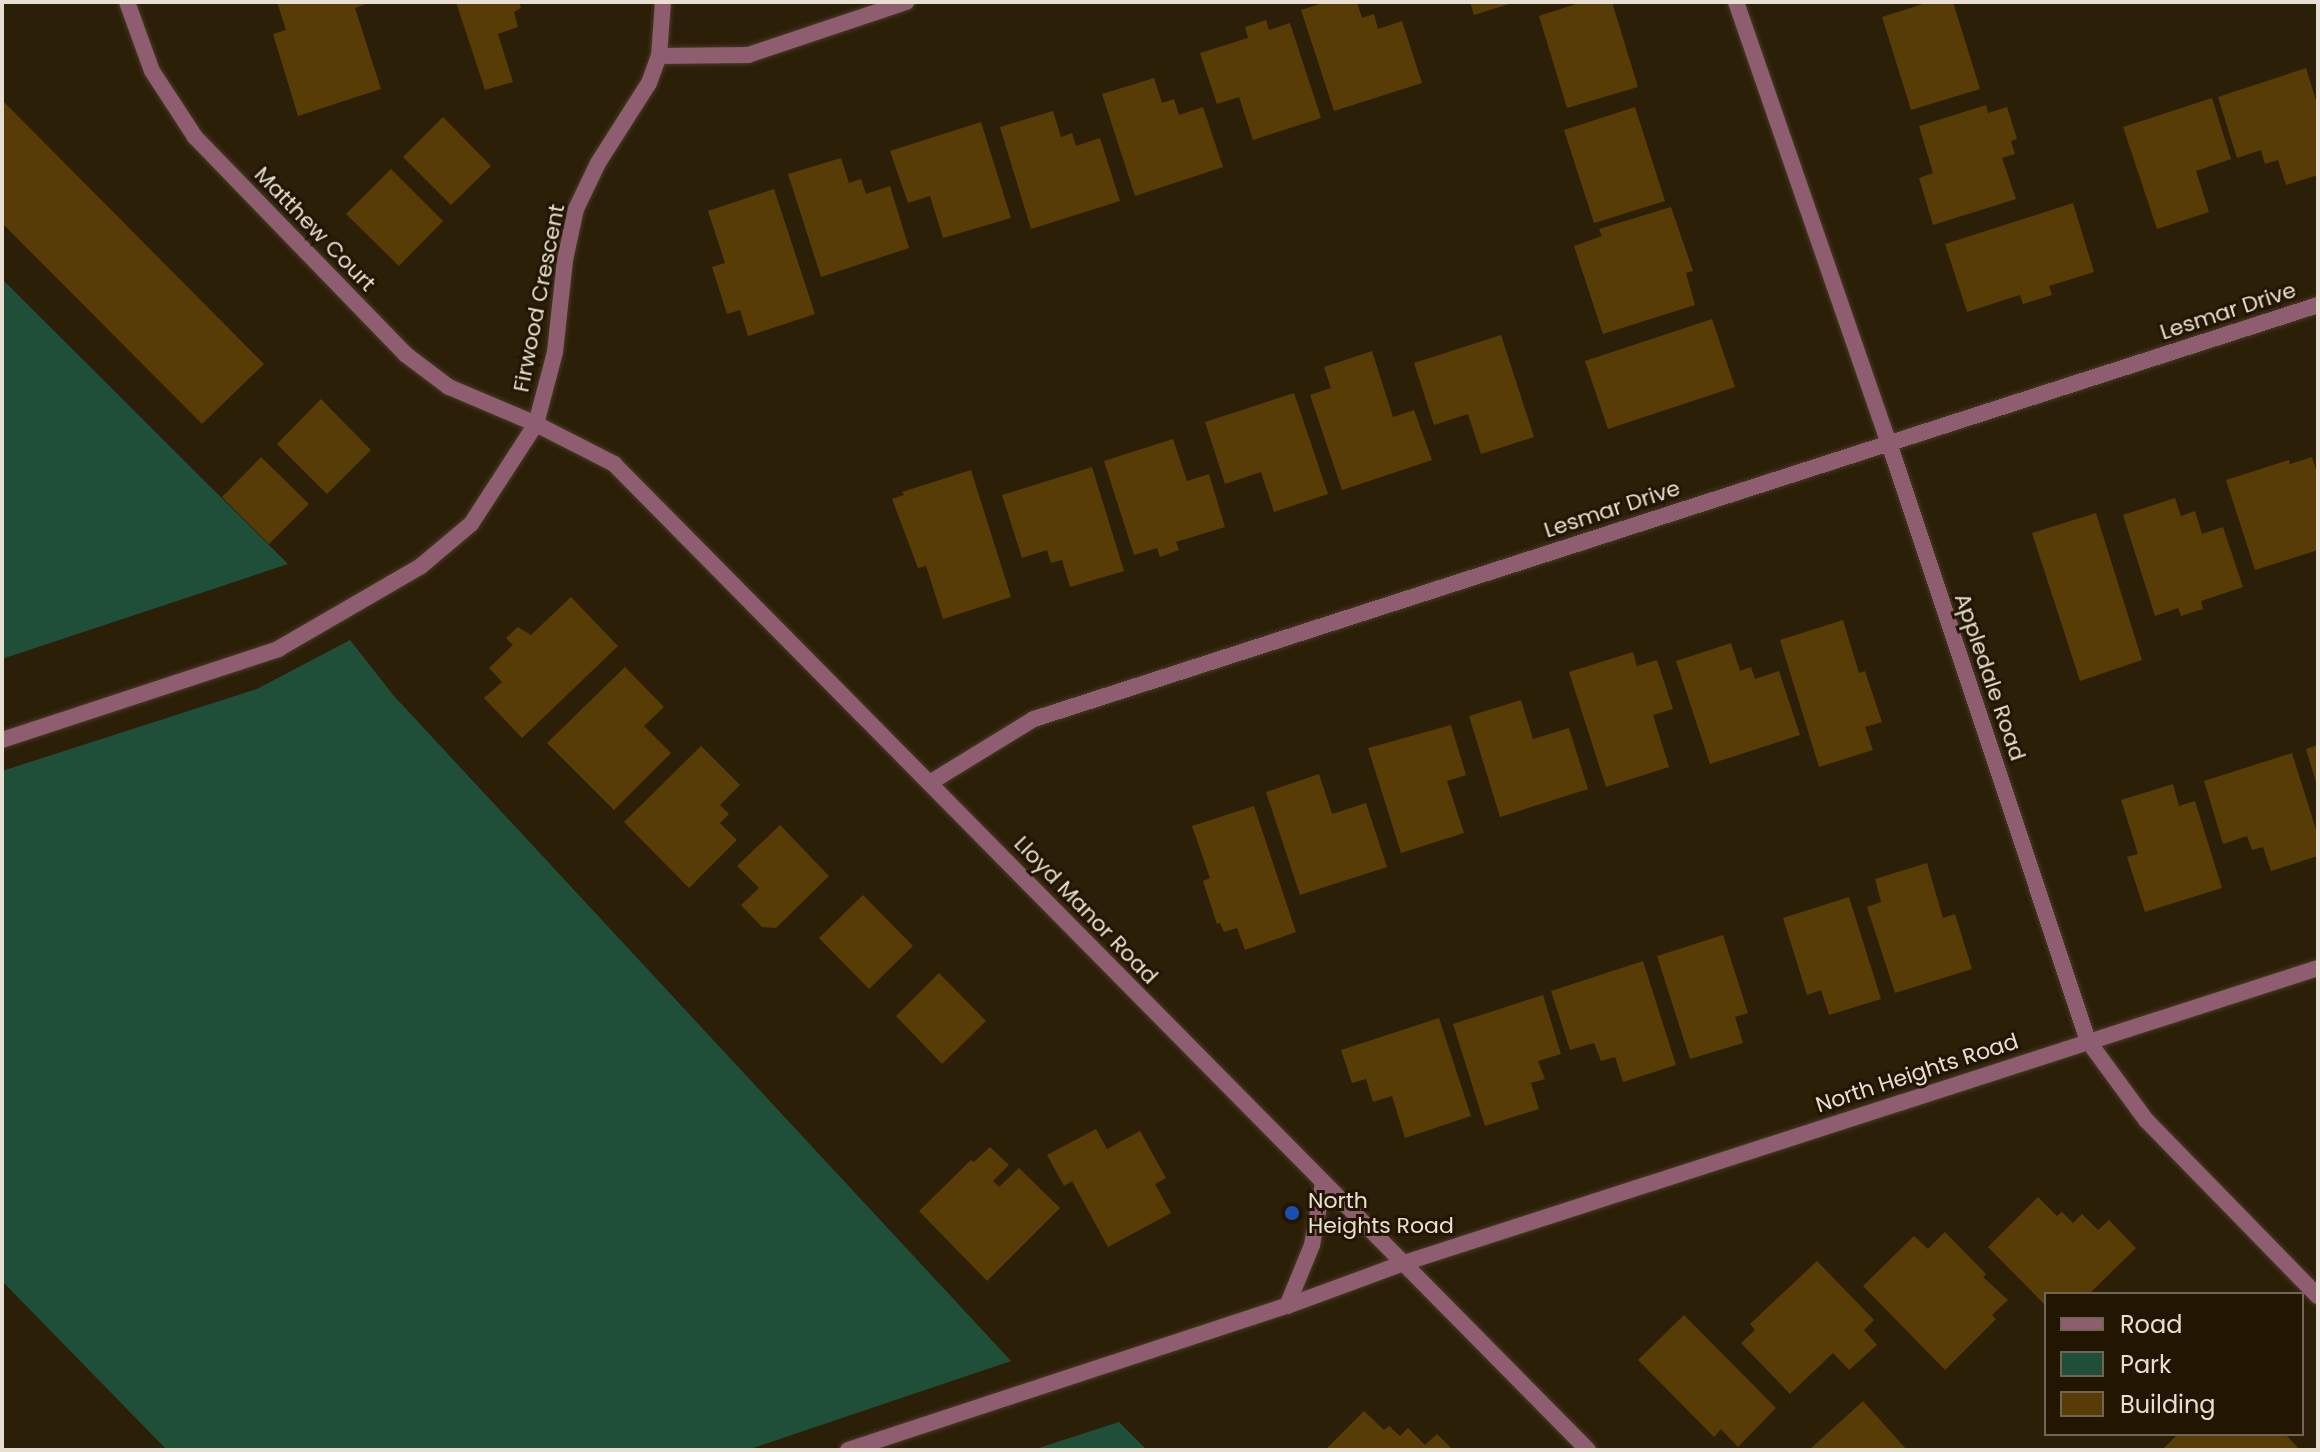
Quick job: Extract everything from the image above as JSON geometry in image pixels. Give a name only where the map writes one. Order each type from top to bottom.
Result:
[{"type":"street","name":"Matthew Court","points":[[127,2],[152,71],[195,137],[371,319],[405,354],[449,387],[536,424]]},
{"type":"street","points":[[663,2],[659,56],[748,55],[906,2]]},
{"type":"street","name":"Appledale Road","points":[[1736,2],[1889,443],[2088,1041],[2146,1120],[2318,1296]]},
{"type":"street","name":"Firwood Crescent","points":[[2,740],[278,649],[421,566],[471,524],[536,424],[555,352],[565,260],[576,209],[598,163],[642,96],[659,56]]},
{"type":"street","name":"Lesmar Drive","points":[[931,782],[1034,719],[2318,305]]},
{"type":"street","name":"Lloyd Manor Road","points":[[536,424],[614,464],[1588,1450]]},
{"type":"street","name":"North Heights Road","points":[[848,1450],[1287,1306],[1404,1263],[2318,968]]},
{"type":"street","points":[[1287,1306],[1312,1245],[1323,1183]]},
{"type":"green space","points":[[2,279],[288,564],[2,659]]},
{"type":"green space","points":[[350,640],[394,696],[1011,1361],[747,1450],[167,1450],[2,1281],[2,771],[257,689]]},
{"type":"green space","points":[[1119,1422],[1147,1450],[1033,1450],[1054,1443]]},
{"type":"building","points":[[277,2],[371,2],[355,8],[381,89],[298,116],[273,34],[286,30]]},
{"type":"building","points":[[456,2],[519,2],[521,8],[514,12],[518,27],[498,34],[513,82],[485,90]]},
{"type":"building","points":[[1326,2],[1357,2],[1362,18],[1374,14],[1378,29],[1402,21],[1422,83],[1334,111],[1301,10]]},
{"type":"building","points":[[1470,2],[1512,2],[1512,3],[1474,15]]},
{"type":"building","points":[[1582,2],[1612,2],[1638,87],[1567,108],[1539,16]]},
{"type":"building","points":[[1929,2],[1953,2],[1980,89],[1911,110],[1882,17]]},
{"type":"building","points":[[1266,20],[1269,30],[1290,23],[1321,118],[1253,140],[1239,97],[1217,104],[1200,53],[1248,38],[1245,27]]},
{"type":"building","points":[[2306,68],[2318,107],[2318,175],[2286,185],[2278,160],[2265,164],[2261,150],[2237,158],[2218,97]]},
{"type":"building","points":[[1154,78],[1162,103],[1174,99],[1179,115],[1203,107],[1223,167],[1135,196],[1102,94]]},
{"type":"building","points":[[2212,98],[2231,159],[2196,171],[2209,212],[2157,229],[2123,127]]},
{"type":"building","points":[[2,100],[264,364],[202,424],[2,223]]},
{"type":"building","points":[[1986,105],[1988,113],[2007,107],[2017,139],[2011,141],[2015,154],[2002,158],[2016,199],[1933,225],[1919,178],[1933,173],[1919,126]]},
{"type":"building","points":[[1635,107],[1665,201],[1594,223],[1564,130]]},
{"type":"building","points":[[1053,111],[1061,137],[1072,133],[1076,146],[1100,138],[1120,201],[1031,229],[1000,127]]},
{"type":"building","points":[[443,117],[491,166],[451,205],[403,157]]},
{"type":"building","points":[[981,122],[1011,218],[943,238],[930,196],[908,203],[890,151]]},
{"type":"building","points":[[841,158],[849,183],[861,179],[866,194],[890,186],[909,248],[821,277],[788,174]]},
{"type":"building","points":[[391,169],[443,221],[399,266],[346,214]]},
{"type":"building","points":[[774,189],[815,314],[748,336],[740,310],[727,314],[712,267],[725,263],[708,211]]},
{"type":"building","points":[[2073,203],[2094,272],[2049,286],[2052,295],[2023,304],[2020,295],[1967,312],[1945,244]]},
{"type":"building","points":[[1671,207],[1693,271],[1686,273],[1695,305],[1603,334],[1574,246],[1602,236],[1599,229]]},
{"type":"building","points":[[1712,319],[1735,387],[1608,429],[1585,361]]},
{"type":"building","points":[[1501,335],[1534,437],[1481,454],[1468,414],[1434,425],[1414,363]]},
{"type":"building","points":[[1372,351],[1393,417],[1414,410],[1432,460],[1342,490],[1310,395],[1331,388],[1324,367]]},
{"type":"building","points":[[1294,393],[1328,494],[1274,512],[1261,472],[1225,484],[1205,422]]},
{"type":"building","points":[[321,399],[371,450],[327,494],[277,444]]},
{"type":"building","points":[[1173,439],[1187,481],[1209,474],[1225,527],[1176,542],[1179,550],[1160,557],[1157,548],[1134,555],[1104,461]]},
{"type":"building","points":[[261,457],[309,504],[269,544],[222,497]]},
{"type":"building","points":[[2312,457],[2318,475],[2318,550],[2255,570],[2226,480],[2289,460],[2290,464]]},
{"type":"building","points":[[1092,467],[1124,571],[1070,587],[1062,560],[1051,563],[1047,550],[1022,558],[1002,495]]},
{"type":"building","points":[[971,470],[1011,597],[943,619],[926,566],[918,568],[892,499],[904,495],[902,492]]},
{"type":"building","points":[[2175,498],[2181,516],[2195,511],[2202,534],[2223,527],[2243,587],[2201,601],[2203,609],[2181,616],[2178,608],[2155,616],[2123,515]]},
{"type":"building","points":[[2096,513],[2142,660],[2080,681],[2032,533]]},
{"type":"building","points":[[571,597],[618,646],[522,738],[484,698],[502,682],[489,668],[513,645],[506,638],[518,627],[531,635]]},
{"type":"building","points":[[1843,620],[1859,673],[1865,671],[1882,722],[1865,727],[1873,750],[1819,767],[1780,640]]},
{"type":"building","points":[[1731,643],[1740,671],[1751,667],[1755,679],[1779,671],[1800,735],[1710,764],[1676,661]]},
{"type":"building","points":[[1633,652],[1637,666],[1657,660],[1673,709],[1653,715],[1669,767],[1606,787],[1569,672]]},
{"type":"building","points":[[625,667],[664,707],[644,726],[671,753],[614,810],[547,743]]},
{"type":"building","points":[[1521,700],[1533,739],[1569,728],[1588,789],[1500,817],[1469,716]]},
{"type":"building","points":[[1451,725],[1466,775],[1447,781],[1464,833],[1401,853],[1368,748]]},
{"type":"building","points":[[2318,745],[2318,785],[2317,785],[2306,749]]},
{"type":"building","points":[[701,746],[740,785],[720,805],[729,814],[720,823],[737,840],[689,888],[624,822]]},
{"type":"building","points":[[2292,753],[2318,836],[2318,856],[2271,871],[2263,847],[2252,850],[2247,836],[2223,844],[2204,781]]},
{"type":"building","points":[[1319,774],[1332,814],[1366,803],[1387,867],[1300,895],[1266,792]]},
{"type":"building","points":[[2173,784],[2179,806],[2195,801],[2222,888],[2145,912],[2127,857],[2138,854],[2121,800]]},
{"type":"building","points":[[1254,806],[1296,932],[1245,950],[1237,928],[1224,932],[1220,923],[1217,924],[1203,881],[1210,878],[1192,826]]},
{"type":"building","points":[[780,825],[829,876],[776,928],[762,927],[741,905],[759,888],[737,866]]},
{"type":"building","points":[[1927,863],[1943,918],[1955,914],[1972,969],[1895,993],[1867,907],[1881,902],[1875,879]]},
{"type":"building","points":[[863,895],[913,946],[869,989],[819,938]]},
{"type":"building","points":[[1849,897],[1881,999],[1829,1015],[1821,990],[1807,995],[1783,918]]},
{"type":"building","points":[[1723,935],[1748,1013],[1735,1017],[1743,1043],[1690,1059],[1657,956]]},
{"type":"building","points":[[1643,961],[1676,1065],[1623,1082],[1615,1057],[1601,1061],[1594,1043],[1570,1050],[1551,991]]},
{"type":"building","points":[[939,973],[986,1021],[942,1064],[896,1016]]},
{"type":"building","points":[[1543,995],[1561,1054],[1538,1061],[1545,1079],[1531,1083],[1539,1109],[1485,1126],[1453,1024]]},
{"type":"building","points":[[1439,1018],[1471,1116],[1405,1138],[1392,1096],[1373,1102],[1366,1079],[1352,1083],[1341,1050]]},
{"type":"building","points":[[1096,1129],[1107,1149],[1140,1131],[1166,1178],[1155,1184],[1171,1213],[1108,1247],[1072,1181],[1064,1186],[1047,1155]]},
{"type":"building","points":[[990,1147],[1009,1165],[993,1181],[999,1187],[1019,1168],[1060,1208],[987,1281],[919,1211],[971,1160],[974,1162]]},
{"type":"building","points":[[2038,1197],[2057,1216],[2062,1212],[2073,1223],[2082,1214],[2098,1230],[2109,1220],[2136,1248],[2091,1292],[2044,1292],[2044,1304],[1988,1247]]},
{"type":"building","points":[[1945,1232],[1986,1274],[1983,1277],[2008,1300],[1992,1315],[1996,1319],[1945,1370],[1863,1286],[1914,1236],[1928,1249]]},
{"type":"building","points":[[1817,1261],[1874,1320],[1864,1330],[1877,1345],[1849,1370],[1833,1353],[1790,1394],[1741,1343],[1755,1330],[1750,1324]]},
{"type":"building","points":[[1684,1315],[1776,1408],[1738,1447],[1721,1429],[1714,1437],[1638,1360]]},
{"type":"building","points":[[1863,1401],[1907,1450],[1809,1450]]},
{"type":"building","points":[[1364,1411],[1384,1430],[1389,1426],[1400,1436],[1408,1428],[1425,1445],[1437,1434],[1453,1450],[1325,1450]]},
{"type":"building","points":[[2176,1436],[2287,1436],[2300,1450],[2162,1450]]},
{"type":"place","name":"North Heights Road","points":[[1292,1213]]}]
